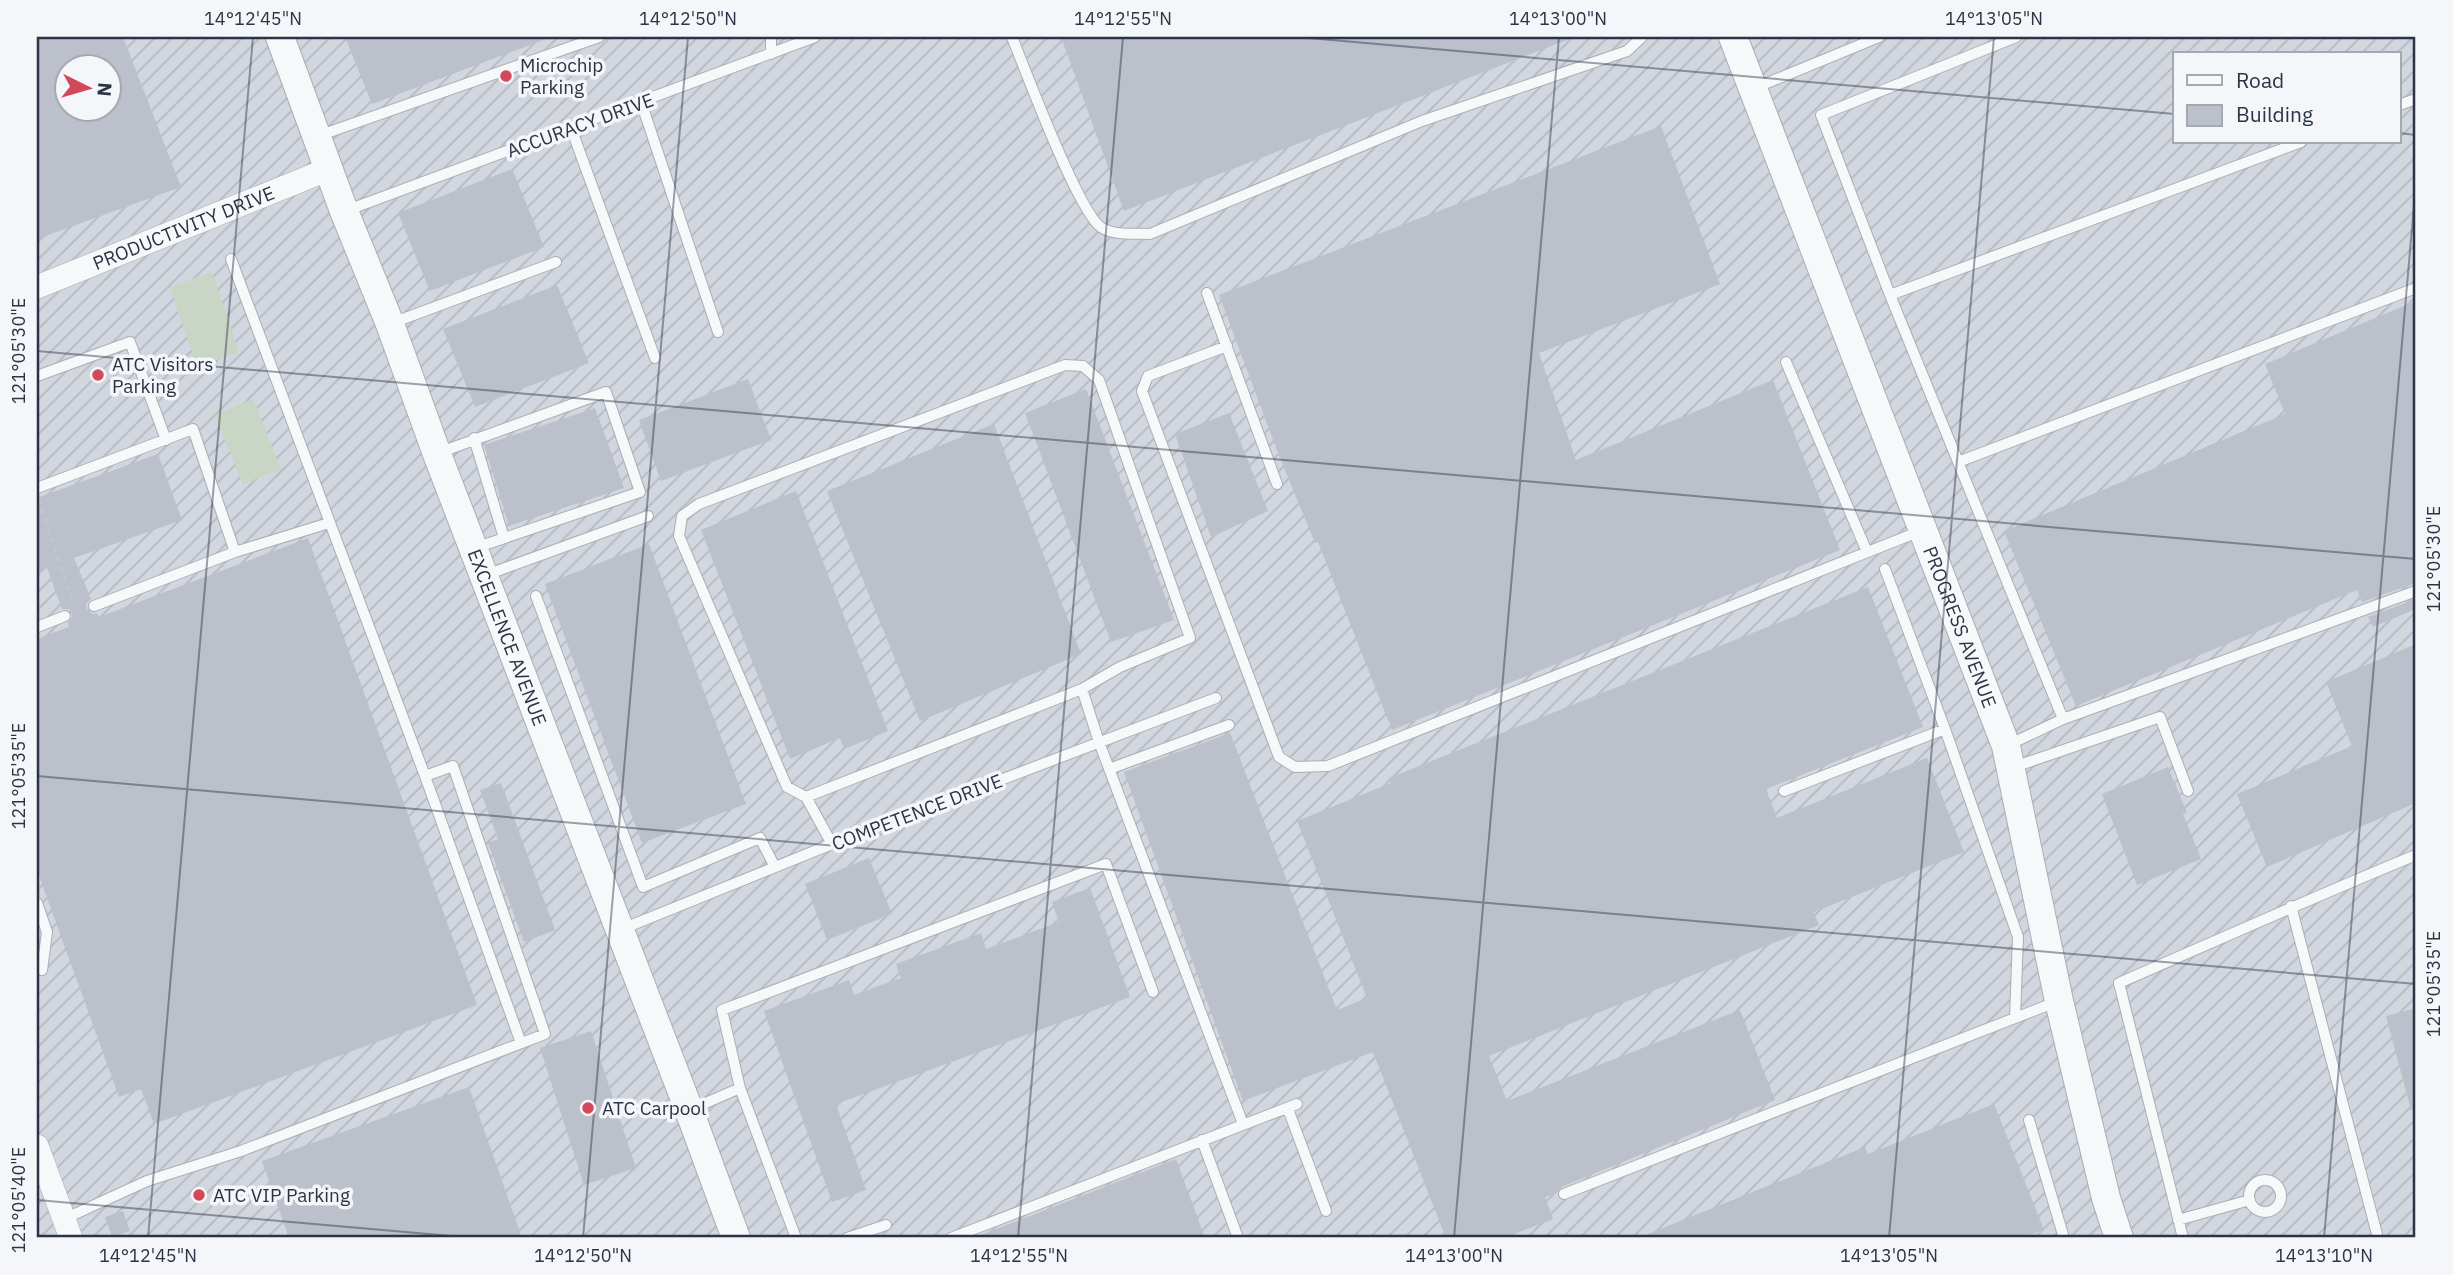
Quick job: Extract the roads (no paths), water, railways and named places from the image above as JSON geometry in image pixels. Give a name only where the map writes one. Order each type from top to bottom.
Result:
[{"type":"street","name":"EXCELLENCE AVENUE","points":[[280,37],[736,1238]]},
{"type":"street","name":"PROGRESS AVENUE","points":[[1733,37],[2009,757],[2059,1001],[2106,1198],[2119,1238]]},
{"type":"street","name":"PRODUCTIVITY DRIVE","points":[[37,287],[329,169]]},
{"type":"street","points":[[37,1146],[44,1188],[67,1228]]},
{"type":"lane","points":[[318,136],[599,37]]},
{"type":"lane","points":[[771,37],[771,54]]},
{"type":"lane","name":"ACCURACY DRIVE","points":[[344,211],[815,37]]},
{"type":"lane","points":[[1012,37],[1077,193],[1099,227],[1115,233],[1150,234],[1422,121],[1627,51],[1642,37]]},
{"type":"lane","points":[[1754,88],[1879,37]]},
{"type":"lane","points":[[2017,37],[1821,115],[1890,295],[2063,719]]},
{"type":"lane","points":[[641,102],[718,332]]},
{"type":"lane","points":[[571,128],[655,358]]},
{"type":"lane","points":[[1890,295],[2296,144]]},
{"type":"lane","points":[[231,259],[425,776],[521,1043]]},
{"type":"lane","points":[[390,324],[556,262]]},
{"type":"lane","points":[[1958,462],[2416,288]]},
{"type":"lane","points":[[1207,293],[1277,484]]},
{"type":"lane","points":[[37,376],[130,342],[166,440]]},
{"type":"lane","points":[[1227,346],[1148,376],[1142,391],[1279,757],[1295,767],[1328,766],[1923,530]]},
{"type":"lane","points":[[1786,362],[1867,552]]},
{"type":"lane","points":[[806,797],[1082,689],[1120,667],[1190,638],[1099,380],[1083,366],[1065,365],[699,504],[682,516],[679,536],[768,746],[787,787],[806,797],[832,844]]},
{"type":"lane","points":[[437,454],[474,438],[606,392],[640,492],[475,548]]},
{"type":"lane","points":[[37,488],[193,429],[235,552]]},
{"type":"lane","points":[[474,438],[504,538]]},
{"type":"lane","points":[[485,576],[648,516]]},
{"type":"lane","points":[[94,607],[235,552],[329,523]]},
{"type":"lane","points":[[1885,569],[2018,937],[2015,1018]]},
{"type":"lane","points":[[2009,757],[2063,719],[2416,591]]},
{"type":"lane","points":[[536,597],[643,887],[760,838],[775,867]]},
{"type":"lane","points":[[37,627],[65,616]]},
{"type":"lane","points":[[1082,689],[1099,742],[1243,1124]]},
{"type":"lane","name":"COMPETENCE DRIVE","points":[[619,930],[832,844],[1216,698]]},
{"type":"lane","points":[[2009,757],[2160,717],[2188,791]]},
{"type":"lane","points":[[1109,769],[1229,725]]},
{"type":"lane","points":[[1784,791],[1945,729]]},
{"type":"lane","points":[[67,1228],[147,1181],[241,1150],[545,1034],[453,766],[425,776]]},
{"type":"lane","points":[[2183,1238],[2119,983],[2255,925],[2291,906],[2416,855]]},
{"type":"lane","points":[[796,1238],[740,1087],[722,1010],[1106,864],[1153,992]]},
{"type":"lane","points":[[37,902],[47,932],[43,970]]},
{"type":"lane","points":[[2291,906],[2378,1238]]},
{"type":"lane","points":[[1564,1194],[2059,1001]]},
{"type":"lane","points":[[689,1110],[740,1087]]},
{"type":"lane","points":[[951,1238],[1293,1106],[1326,1212]]},
{"type":"lane","points":[[2029,1120],[2064,1238]]},
{"type":"lane","points":[[1202,1140],[1238,1238]]},
{"type":"lane","points":[[2178,1220],[2250,1200]]},
{"type":"lane","points":[[847,1238],[886,1225]]},
{"type":"place","name":"Microchip Parking","points":[[506,76]]},
{"type":"place","name":"ATC Visitors Parking","points":[[98,375]]},
{"type":"place","name":"ATC Carpool","points":[[588,1108]]},
{"type":"place","name":"ATC VIP Parking","points":[[199,1195]]}]
